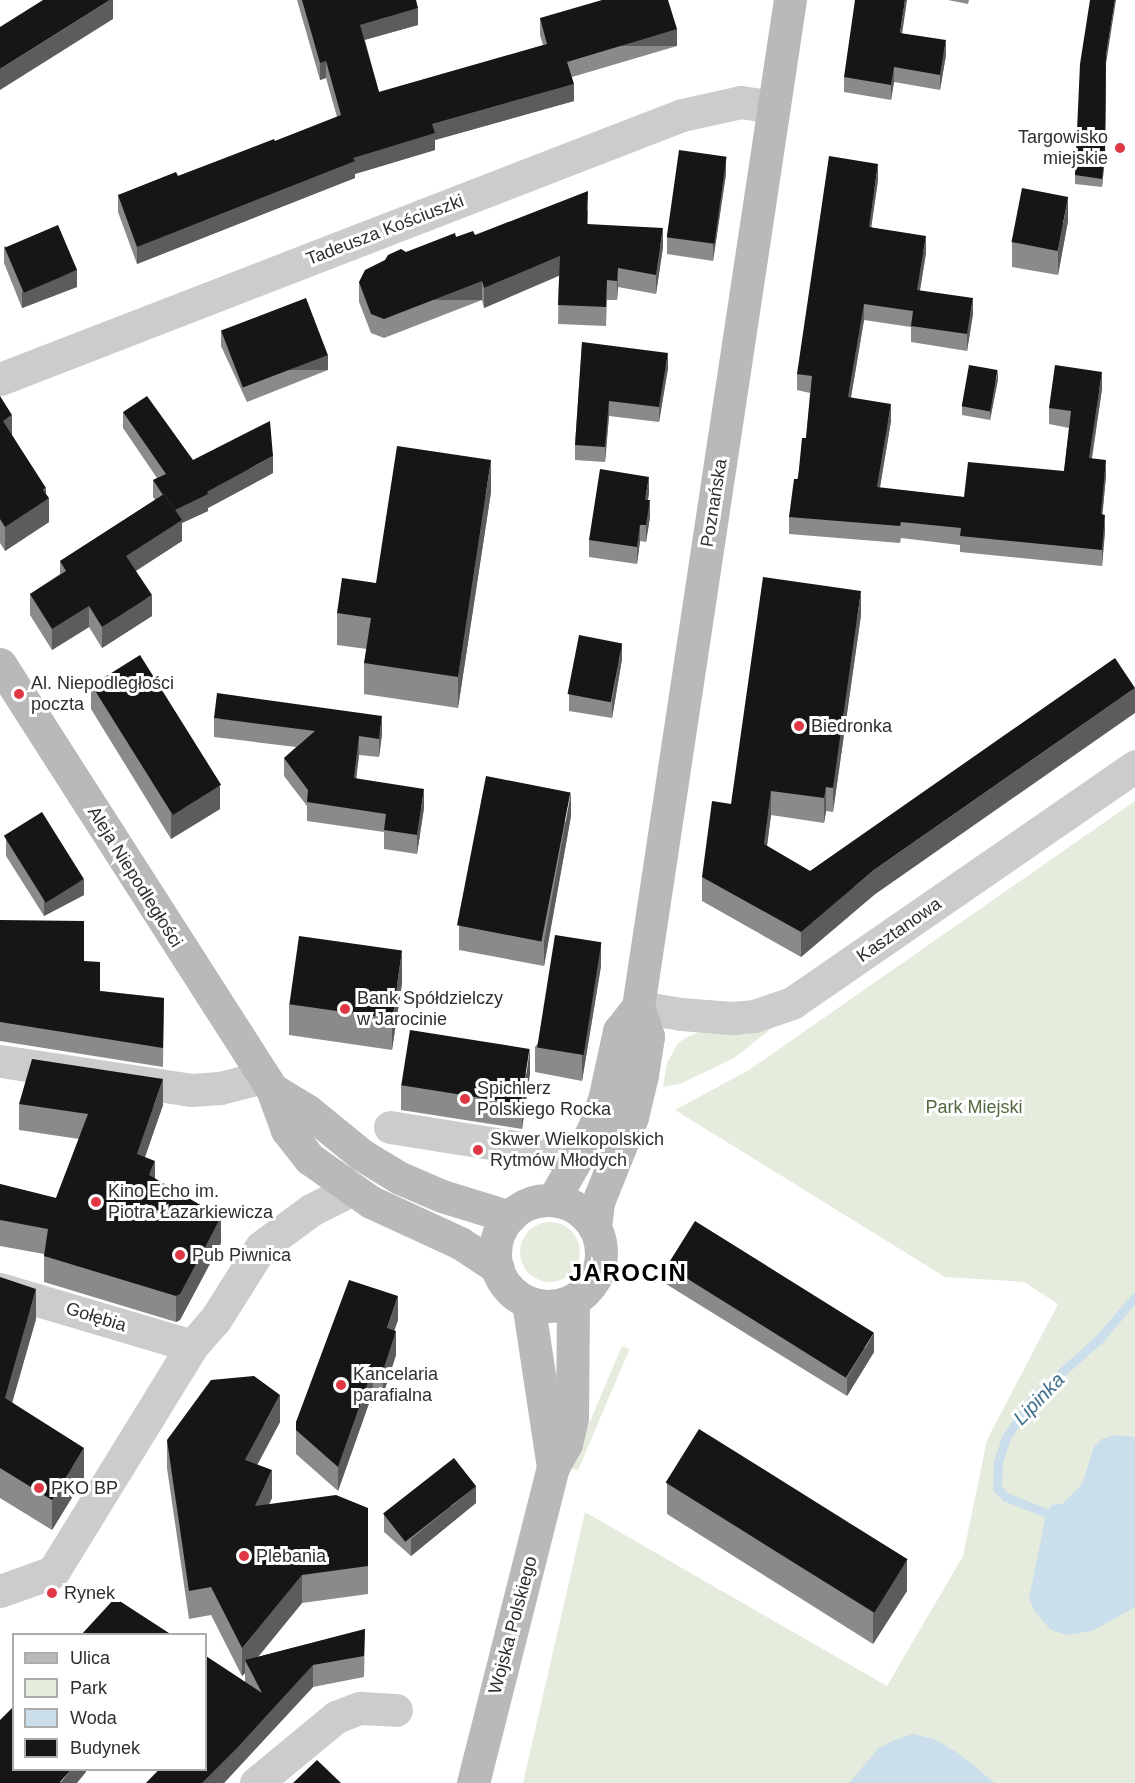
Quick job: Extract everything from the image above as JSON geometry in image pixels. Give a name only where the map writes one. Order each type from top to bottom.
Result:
[{"type":"main road","name":"Poznańska","points":[[595,1227],[598,1202],[632,1117],[642,1074],[648,1036],[638,1007],[790,0]]},
{"type":"main road","name":"Aleja Niepodległości","points":[[0,664],[267,1083],[287,1130],[310,1159],[351,1190],[400,1217],[460,1243],[498,1268]]},
{"type":"main road","name":"Poznańska","points":[[553,1200],[593,1130],[604,1100],[620,1031],[638,1007]]},
{"type":"main road","name":"Aleja Niepodległości","points":[[267,1083],[308,1111],[362,1155],[400,1178],[442,1196],[510,1217]]},
{"type":"main road","points":[[553,1200],[577,1208],[595,1227],[601,1244],[600,1262],[594,1279],[585,1292],[573,1300],[543,1306],[528,1302],[509,1288],[498,1268],[496,1245],[502,1227],[510,1217],[528,1203],[553,1200]]},
{"type":"main road","name":"Wojska Polskiego","points":[[473,1783],[553,1467],[566,1444],[572,1418],[573,1300]]},
{"type":"main road","name":"Wojska Polskiego","points":[[528,1302],[553,1467]]},
{"type":"street","name":"Tadeusza Kościuszki","points":[[0,379],[682,115],[741,102],[774,107]]},
{"type":"street","name":"Kasztanowa","points":[[638,1007],[681,1014],[732,1018],[754,1016],[792,1003],[1135,766]]},
{"type":"street","points":[[0,1061],[191,1090],[267,1083]]},
{"type":"street","points":[[390,1127],[552,1152]]},
{"type":"street","points":[[0,1591],[53,1572],[192,1346],[215,1320],[261,1247],[311,1210],[351,1190]]},
{"type":"street","name":"Gołębia","points":[[0,1289],[192,1346]]},
{"type":"street","points":[[256,1783],[336,1717],[360,1708],[396,1710]]},
{"type":"green space","name":"Park Miejski","points":[[1135,801],[1135,1783],[523,1783],[585,1512],[887,1686],[963,1556],[987,1440],[1058,1304],[1024,1282],[945,1277],[675,1110],[749,1070]]},
{"type":"green space","points":[[780,1022],[734,1058],[680,1084],[663,1087],[667,1063],[678,1043],[687,1037],[700,1032]]},
{"type":"green space","points":[[544,1222],[556,1222],[567,1227],[575,1235],[580,1252],[578,1264],[567,1277],[556,1282],[544,1282],[533,1277],[525,1269],[520,1258],[520,1246],[525,1235],[533,1227]]},
{"type":"green space","points":[[622,1346],[629,1349],[578,1471],[570,1468]]},
{"type":"water","points":[[1115,1435],[1135,1437],[1135,1607],[1092,1631],[1067,1635],[1051,1630],[1035,1612],[1029,1598],[1045,1520],[1051,1505],[1062,1504],[1082,1484],[1094,1447],[1102,1439]]},
{"type":"water","points":[[913,1734],[934,1739],[958,1753],[995,1783],[849,1783],[878,1749],[894,1740]]},
{"type":"building","points":[[43,0],[110,0],[0,69],[0,27]]},
{"type":"building","points":[[302,0],[416,0],[418,8],[360,25],[379,92],[547,44],[540,18],[602,0],[668,0],[677,29],[567,62],[574,84],[432,124],[435,133],[353,158],[355,161],[137,247],[118,195],[176,172],[178,176],[341,115],[326,61],[320,63]]},
{"type":"building","points":[[855,0],[905,0],[900,33],[946,40],[940,75],[894,67],[891,85],[844,77]]},
{"type":"building","points":[[1090,0],[1115,0],[1106,55],[1105,149],[1102,179],[1075,175],[1080,64]]},
{"type":"building","points":[[679,150],[727,157],[714,244],[667,237]]},
{"type":"building","points":[[829,156],[878,164],[869,227],[926,236],[917,290],[973,298],[967,334],[911,326],[913,311],[864,304],[848,397],[891,404],[877,487],[964,497],[968,462],[1064,471],[1071,411],[1049,408],[1055,365],[1102,372],[1089,458],[1106,460],[1101,514],[1105,515],[1102,550],[960,536],[961,528],[901,522],[900,526],[789,517],[794,479],[798,479],[802,438],[806,438],[812,376],[797,374]]},
{"type":"building","points":[[1022,188],[1068,197],[1058,251],[1012,242]]},
{"type":"building","points":[[588,191],[587,224],[663,228],[656,275],[618,268],[617,281],[607,280],[606,307],[558,305],[560,256],[484,288],[482,281],[384,319],[371,314],[359,282],[365,270],[385,260],[388,255],[401,249],[406,252],[455,233],[456,237],[473,231],[475,235]]},
{"type":"building","points":[[58,225],[77,270],[24,293],[5,248]]},
{"type":"building","points":[[306,298],[328,355],[243,388],[221,331]]},
{"type":"building","points":[[582,342],[668,353],[659,407],[609,401],[605,447],[575,445]]},
{"type":"building","points":[[969,365],[998,370],[990,411],[962,406]]},
{"type":"building","points":[[0,396],[12,415],[3,421],[46,488],[43,490],[49,498],[5,527],[0,519]]},
{"type":"building","points":[[147,396],[193,460],[270,421],[273,456],[207,492],[208,494],[175,510],[153,480],[166,474],[123,412]]},
{"type":"building","points":[[397,446],[491,460],[458,677],[364,663],[371,618],[337,613],[342,578],[376,583]]},
{"type":"building","points":[[600,469],[649,477],[645,500],[650,500],[646,525],[640,525],[637,547],[589,540]]},
{"type":"building","points":[[164,494],[182,520],[126,556],[152,595],[102,627],[89,606],[52,629],[30,594],[66,571],[60,561]]},
{"type":"building","points":[[763,577],[861,591],[833,788],[826,787],[824,798],[771,791],[764,844],[810,871],[1115,658],[1135,688],[874,870],[801,932],[702,877],[712,801],[731,804]]},
{"type":"building","points":[[579,635],[622,643],[611,702],[568,694]]},
{"type":"building","points":[[140,655],[221,785],[173,815],[92,685]]},
{"type":"building","points":[[217,693],[382,716],[379,739],[359,736],[354,778],[424,789],[417,835],[384,830],[386,814],[307,802],[308,790],[284,758],[315,731],[214,718]]},
{"type":"building","points":[[486,776],[570,792],[541,942],[457,925]]},
{"type":"building","points":[[42,812],[84,879],[46,903],[4,836]]},
{"type":"building","points":[[0,920],[84,921],[84,961],[100,962],[100,991],[164,998],[163,1048],[0,1022]]},
{"type":"building","points":[[555,935],[601,942],[584,1055],[537,1048]]},
{"type":"building","points":[[299,936],[402,950],[392,1019],[289,1004]]},
{"type":"building","points":[[410,1030],[530,1049],[521,1104],[401,1085]]},
{"type":"building","points":[[32,1059],[163,1079],[137,1154],[155,1161],[149,1175],[221,1217],[180,1294],[176,1296],[44,1256],[48,1229],[0,1220],[0,1184],[56,1198],[88,1114],[19,1104]]},
{"type":"building","points":[[695,1221],[874,1333],[846,1378],[667,1266]]},
{"type":"building","points":[[0,1277],[36,1289],[5,1398],[84,1448],[52,1500],[0,1468]]},
{"type":"building","points":[[349,1280],[398,1296],[387,1328],[396,1331],[383,1371],[373,1368],[338,1467],[296,1430],[296,1422]]},
{"type":"building","points":[[254,1376],[280,1395],[245,1460],[272,1470],[255,1506],[336,1495],[368,1508],[368,1566],[302,1575],[242,1648],[211,1587],[189,1591],[167,1440],[211,1380]]},
{"type":"building","points":[[699,1429],[908,1559],[874,1613],[666,1482]]},
{"type":"building","points":[[454,1458],[476,1486],[405,1542],[383,1513]]},
{"type":"building","points":[[115,1598],[169,1633],[83,1633]]},
{"type":"building","points":[[365,1629],[364,1656],[313,1665],[202,1783],[146,1783],[158,1771],[207,1771],[207,1657],[262,1693],[245,1660]]},
{"type":"building","points":[[12,1708],[12,1771],[70,1771],[61,1783],[0,1783],[0,1720]]},
{"type":"building","points":[[317,1760],[341,1783],[293,1783]]},
{"type":"waterway","name":"Lipinka","points":[[1057,1517],[1006,1497],[997,1488],[998,1462],[1006,1437],[1033,1398],[1099,1339],[1135,1297]]},
{"type":"place","name":"Targowisko miejskie","points":[[1120,148]]},
{"type":"place","name":"Al. Niepodległości poczta","points":[[19,694]]},
{"type":"place","name":"Biedronka","points":[[799,726]]},
{"type":"place","name":"Bank Spółdzielczy w Jarocinie","points":[[345,1009]]},
{"type":"place","name":"Spichlerz Polskiego Rocka","points":[[465,1099]]},
{"type":"place","name":"Skwer Wielkopolskich Rytmów Młodych","points":[[478,1150]]},
{"type":"place","name":"Kino Echo im. Piotra Łazarkiewicza","points":[[96,1202]]},
{"type":"place","name":"Pub Piwnica","points":[[180,1255]]},
{"type":"place","name":"Kancelaria parafialna","points":[[341,1385]]},
{"type":"place","name":"PKO BP","points":[[39,1488]]},
{"type":"place","name":"Plebania","points":[[244,1556]]},
{"type":"place","name":"Rynek","points":[[52,1593]]},
{"type":"district","name":"JAROCIN","points":[[628,1273]]}]
